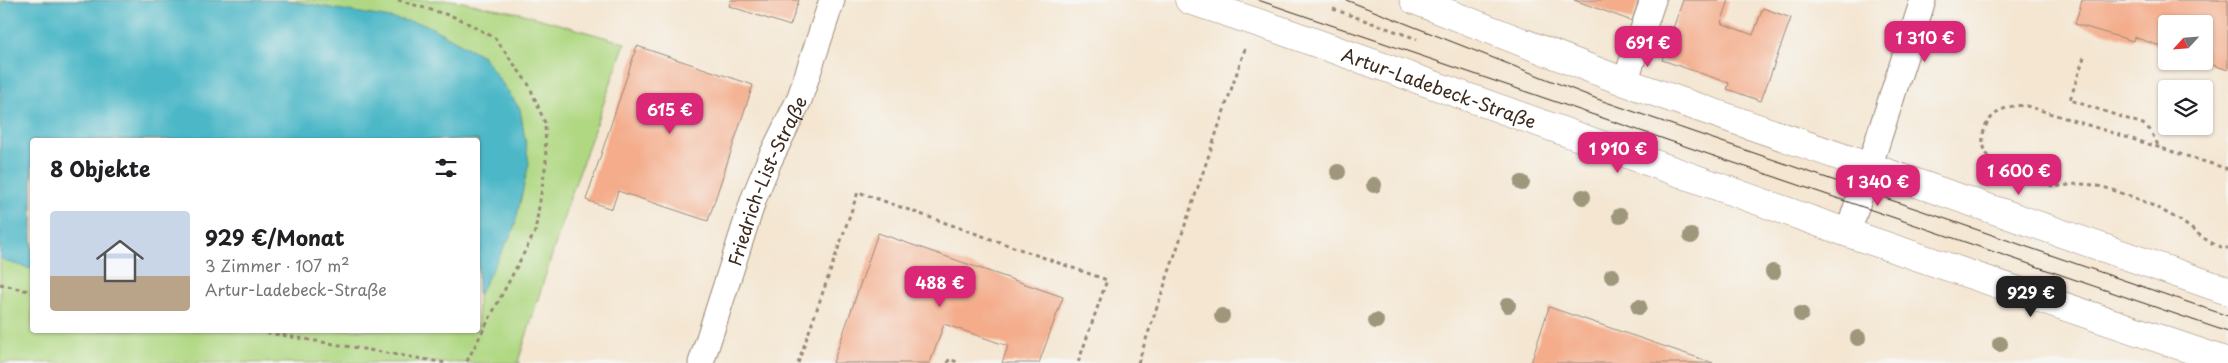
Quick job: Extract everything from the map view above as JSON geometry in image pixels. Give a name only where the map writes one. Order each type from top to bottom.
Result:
[{"type":"street","name":"Friedrich-List-Straße","points":[[701,363],[754,198],[799,100],[832,0]]},
{"type":"street","name":"Artur-Ladebeck-Straße","points":[[1188,0],[1277,29],[1848,233],[2228,362]]},
{"type":"street","points":[[1414,0],[1625,82],[2228,291]]},
{"type":"street","points":[[1625,82],[1653,0]]},
{"type":"street","points":[[1848,233],[1871,167],[1923,0]]},
{"type":"path","points":[[398,0],[458,18],[495,38],[529,85],[545,124],[546,162],[535,232],[466,363]]},
{"type":"path","points":[[1333,9],[1417,39]]},
{"type":"path","points":[[1138,363],[1246,46]]},
{"type":"path","points":[[2084,57],[2070,100],[2143,124],[2150,130],[2159,147]]},
{"type":"path","points":[[2228,169],[2043,109],[2017,104],[1996,111],[1989,119],[1984,131],[1984,144],[1988,154],[1994,163],[2002,168],[2054,186],[2094,186],[2120,192],[2152,205],[2217,246],[2228,248]]},
{"type":"path","points":[[798,363],[858,192],[1107,280],[1078,363]]},
{"type":"path","points":[[0,284],[30,292]]},
{"type":"path","points":[[269,333],[446,363]]},
{"type":"path","points":[[948,363],[949,359],[960,363]]},
{"type":"green space","points":[[0,0],[451,0],[520,13],[625,43],[569,201],[518,362],[521,363],[0,363]]},
{"type":"water","points":[[5,0],[285,0],[425,24],[483,56],[520,109],[529,163],[514,229],[480,292],[480,138],[30,138],[30,268],[4,261],[0,257],[0,5]]},
{"type":"building","points":[[731,0],[799,0],[790,26],[729,6]]},
{"type":"building","points":[[1574,0],[1639,0],[1632,21]]},
{"type":"building","points":[[1683,0],[1729,0],[1721,23],[1753,35],[1763,8],[1791,18],[1761,101],[1727,89],[1729,83],[1662,60]]},
{"type":"building","points":[[2082,0],[2228,0],[2228,70],[2213,65],[2213,15],[2158,15],[2158,45],[2134,37],[2133,41],[2075,24]]},
{"type":"building","points":[[637,46],[753,85],[708,221],[618,191],[612,209],[586,200]]},
{"type":"building","points":[[878,233],[1063,297],[1039,363],[1002,363],[1008,346],[944,324],[930,363],[833,363]]},
{"type":"building","points":[[1549,307],[1713,363],[1531,363]]},
{"type":"tram line","points":[[1258,0],[2228,332]]},
{"type":"tram line","points":[[1346,0],[1600,100],[2228,316]]}]
